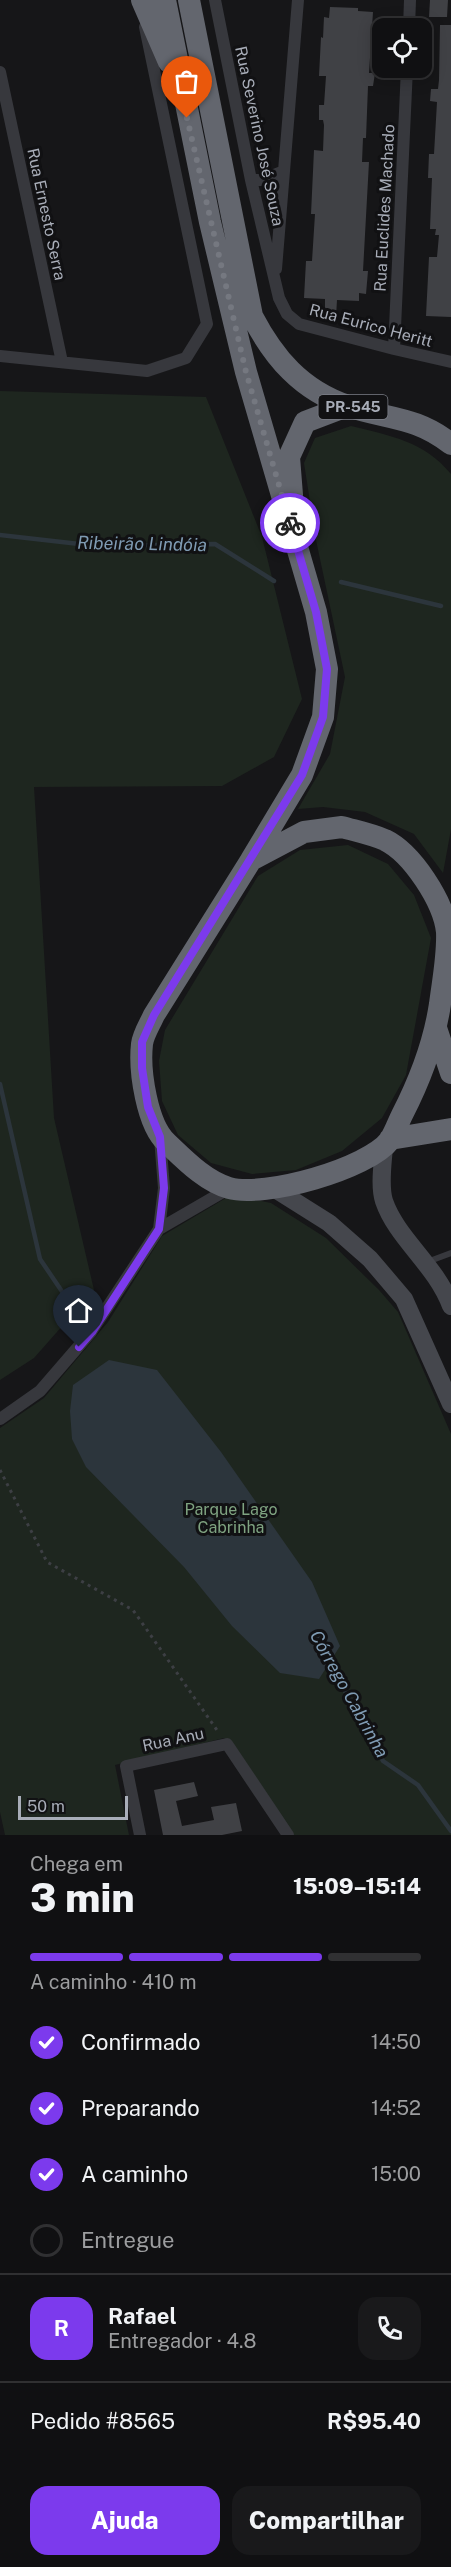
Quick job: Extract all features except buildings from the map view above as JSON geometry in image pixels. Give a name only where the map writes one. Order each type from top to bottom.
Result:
[{"type":"highway","points":[[141,0],[169,64],[193,137]]},
{"type":"highway","points":[[165,0],[210,222],[246,372],[316,612],[327,669],[323,717],[302,775],[252,860],[154,1015],[142,1042],[142,1068],[148,1107],[160,1137],[196,1170],[229,1188],[275,1189],[331,1174],[387,1143],[451,1129]]},
{"type":"highway","name":"PR-545","points":[[189,0],[252,316],[269,347],[300,381],[347,406],[400,417],[438,434],[451,444]]},
{"type":"highway","points":[[298,551],[289,456],[305,422],[347,406]]},
{"type":"highway","points":[[252,860],[303,832],[342,827],[364,833],[387,841],[413,862],[449,919],[447,955],[436,1029],[424,1069],[387,1143]]},
{"type":"highway","points":[[436,1029],[451,1073]]},
{"type":"street","points":[[0,357],[147,371],[186,358],[207,324],[141,0]]},
{"type":"street","name":"Rua Severino José Souza","points":[[215,0],[251,180],[275,279]]},
{"type":"street","points":[[275,279],[298,0]]},
{"type":"street","points":[[409,18],[410,0]]},
{"type":"street","name":"Rua Ernesto Serra","points":[[0,72],[62,362]]},
{"type":"street","name":"Rua Euclides Machado","points":[[394,350],[407,78]]},
{"type":"street","points":[[251,180],[261,180],[284,171]]},
{"type":"street","name":"Rua Eurico Heritt","points":[[275,279],[279,298],[287,314],[299,324],[394,350],[451,362]]},
{"type":"street","points":[[0,1419],[40,1391],[92,1332],[159,1229],[164,1188],[160,1137]]},
{"type":"street","points":[[387,1143],[384,1200],[394,1222],[445,1289],[451,1306]]},
{"type":"street","points":[[159,1229],[229,1188]]},
{"type":"street","points":[[275,1189],[329,1223],[370,1259],[404,1299],[451,1404]]},
{"type":"street","points":[[227,1744],[288,1835]]},
{"type":"street","name":"Rua Anu","points":[[140,1835],[126,1766],[227,1744]]},
{"type":"lane","points":[[426,1262],[451,1253]]},
{"type":"path","points":[[0,1470],[47,1562],[133,1610],[227,1744]]},
{"type":"green space","points":[[0,391],[206,397],[262,537],[302,699],[274,757],[222,786],[34,787],[54,1118],[94,1290],[34,1358],[0,1380]]},
{"type":"green space","points":[[351,426],[406,441],[430,454],[451,474],[451,829],[443,873],[414,834],[365,812],[323,807],[298,809],[330,754],[345,677],[316,540],[304,463],[315,438]]},
{"type":"green space","points":[[348,845],[388,864],[414,895],[431,938],[406,1075],[382,1118],[342,1151],[296,1170],[252,1174],[211,1163],[178,1135],[162,1101],[159,1061],[165,1030],[258,876],[300,850]]},
{"type":"green space","name":"Parque Lago Cabrinha","points":[[231,1195],[271,1203],[326,1238],[379,1290],[398,1312],[451,1434],[451,1835],[294,1835],[235,1746],[224,1738],[115,1765],[129,1835],[5,1835],[0,1812],[0,1428],[44,1398],[108,1322],[162,1236]]},
{"type":"shaded area","points":[[109,1360],[157,1370],[221,1452],[312,1582],[340,1646],[319,1679],[280,1673],[232,1626],[184,1567],[86,1467],[72,1439],[70,1411],[73,1385]]},
{"type":"waterway","name":"Ribeirão Lindóia","points":[[0,535],[97,546],[215,544],[274,581]]},
{"type":"waterway","name":"Ribeirão Lindóia","points":[[341,582],[441,606]]},
{"type":"waterway","name":"Córrego Cabrinha","points":[[0,1084],[40,1259],[82,1321]]},
{"type":"waterway","name":"Córrego Cabrinha","points":[[328,1657],[333,1672],[360,1715],[383,1761],[418,1785],[451,1831]]},
{"type":"way so far","points":[[187,118],[246,372],[290,523]]},
{"type":"route","points":[[79,1347],[92,1332],[159,1229],[164,1188],[160,1137],[148,1107],[142,1068],[142,1042],[154,1015],[252,860],[302,775],[323,717],[327,669],[316,612],[290,523]]}]
